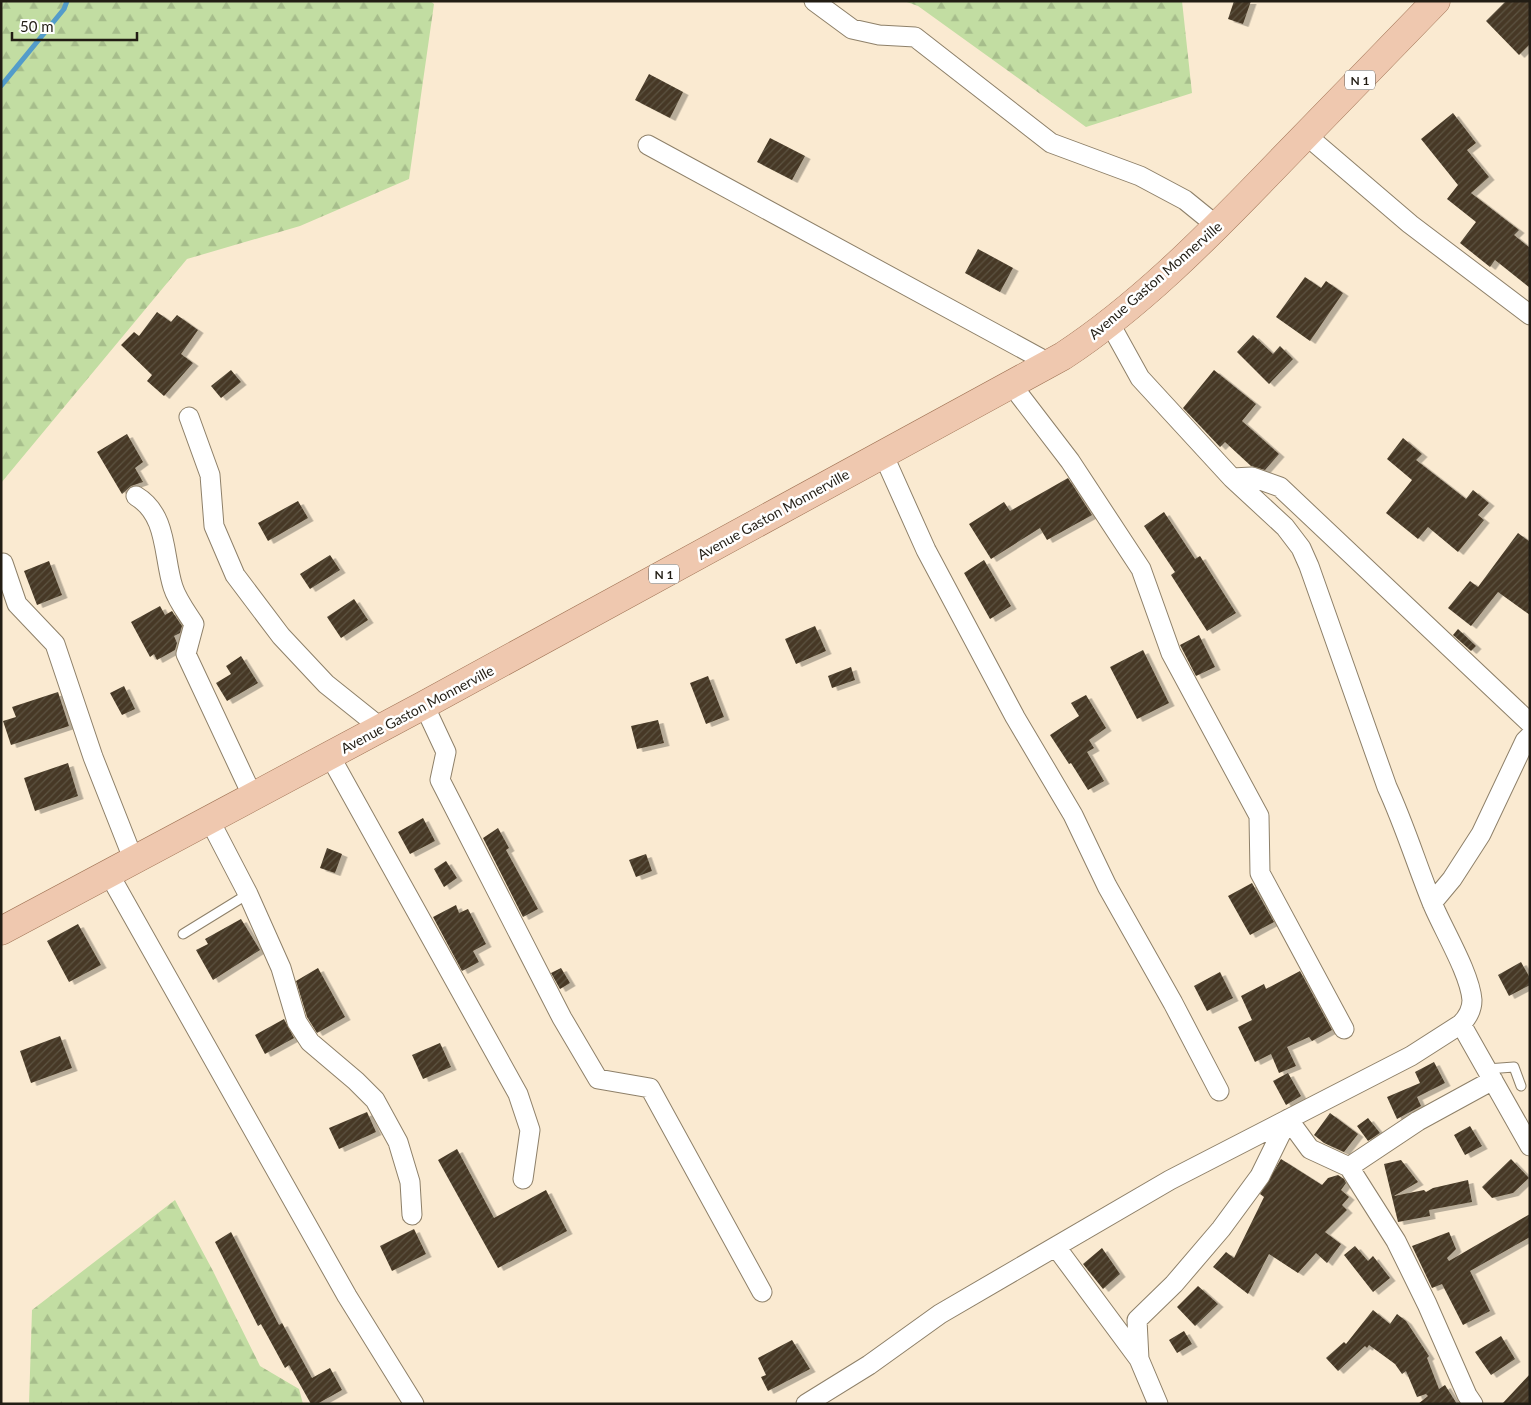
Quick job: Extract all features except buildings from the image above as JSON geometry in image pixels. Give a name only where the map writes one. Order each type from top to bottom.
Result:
[{"type":"main road","name":"Avenue Gaston Monnerville","points":[[1,930],[210,821],[424,705],[1011,384],[1087,340],[1217,226],[1436,1]]},
{"type":"street","points":[[814,1],[852,29],[878,35],[915,37],[1050,143],[1140,176],[1185,200],[1217,226]]},
{"type":"street","points":[[1306,135],[1410,224],[1530,315]]},
{"type":"street","points":[[648,145],[1049,363]]},
{"type":"street","points":[[806,1404],[869,1365],[940,1314],[1170,1180],[1412,1056],[1461,1024],[1467,1017],[1472,1002],[1469,985],[1432,903],[1401,818],[1382,775],[1301,548],[1285,528],[1232,478],[1140,378],[1109,322]]},
{"type":"street","points":[[1011,384],[1070,461],[1141,569],[1171,653],[1259,816],[1260,873],[1344,1029]]},
{"type":"street","points":[[189,417],[210,475],[214,526],[235,575],[281,636],[326,684],[381,728]]},
{"type":"street","points":[[883,454],[926,550],[1015,717],[1073,815],[1107,886],[1173,1003],[1219,1091]]},
{"type":"street","points":[[1232,478],[1252,477],[1280,487],[1530,723]]},
{"type":"street","points":[[136,496],[152,510],[160,524],[173,589],[194,624],[186,654],[253,797]]},
{"type":"street","points":[[3,563],[17,604],[55,644],[94,757],[134,861]]},
{"type":"street","points":[[424,705],[446,752],[440,780],[562,1018],[598,1079],[650,1088],[762,1292]]},
{"type":"street","points":[[1432,903],[1452,879],[1472,849],[1525,741],[1530,736]]},
{"type":"street","points":[[330,756],[518,1094],[530,1130],[523,1179]]},
{"type":"street","points":[[210,821],[248,894],[281,968],[297,1022],[310,1042],[356,1081],[375,1100],[398,1142],[410,1182],[412,1215]]},
{"type":"street","points":[[109,874],[347,1296],[414,1404]]},
{"type":"street","points":[[1461,1024],[1530,1146]]},
{"type":"street","points":[[1349,1167],[1490,1075]]},
{"type":"street","points":[[1288,1119],[1310,1149],[1349,1167],[1396,1241],[1427,1304],[1467,1395],[1473,1404]]},
{"type":"street","points":[[1139,1359],[1136,1320],[1174,1284],[1221,1229],[1260,1176],[1288,1119]]},
{"type":"street","points":[[1056,1247],[1139,1359],[1158,1404]]},
{"type":"lane","points":[[183,934],[248,894]]},
{"type":"lane","points":[[1490,1075],[1514,1066],[1522,1086]]},
{"type":"green space","points":[[1,1],[430,1],[434,4],[409,179],[300,226],[187,259],[1,483]]},
{"type":"green space","points":[[904,1],[1182,1],[1192,93],[1086,127],[918,6]]},
{"type":"green space","points":[[175,1200],[260,1366],[299,1389],[303,1404],[29,1404],[32,1310]]},
{"type":"waterway","points":[[1,86],[64,9],[67,1]]}]
